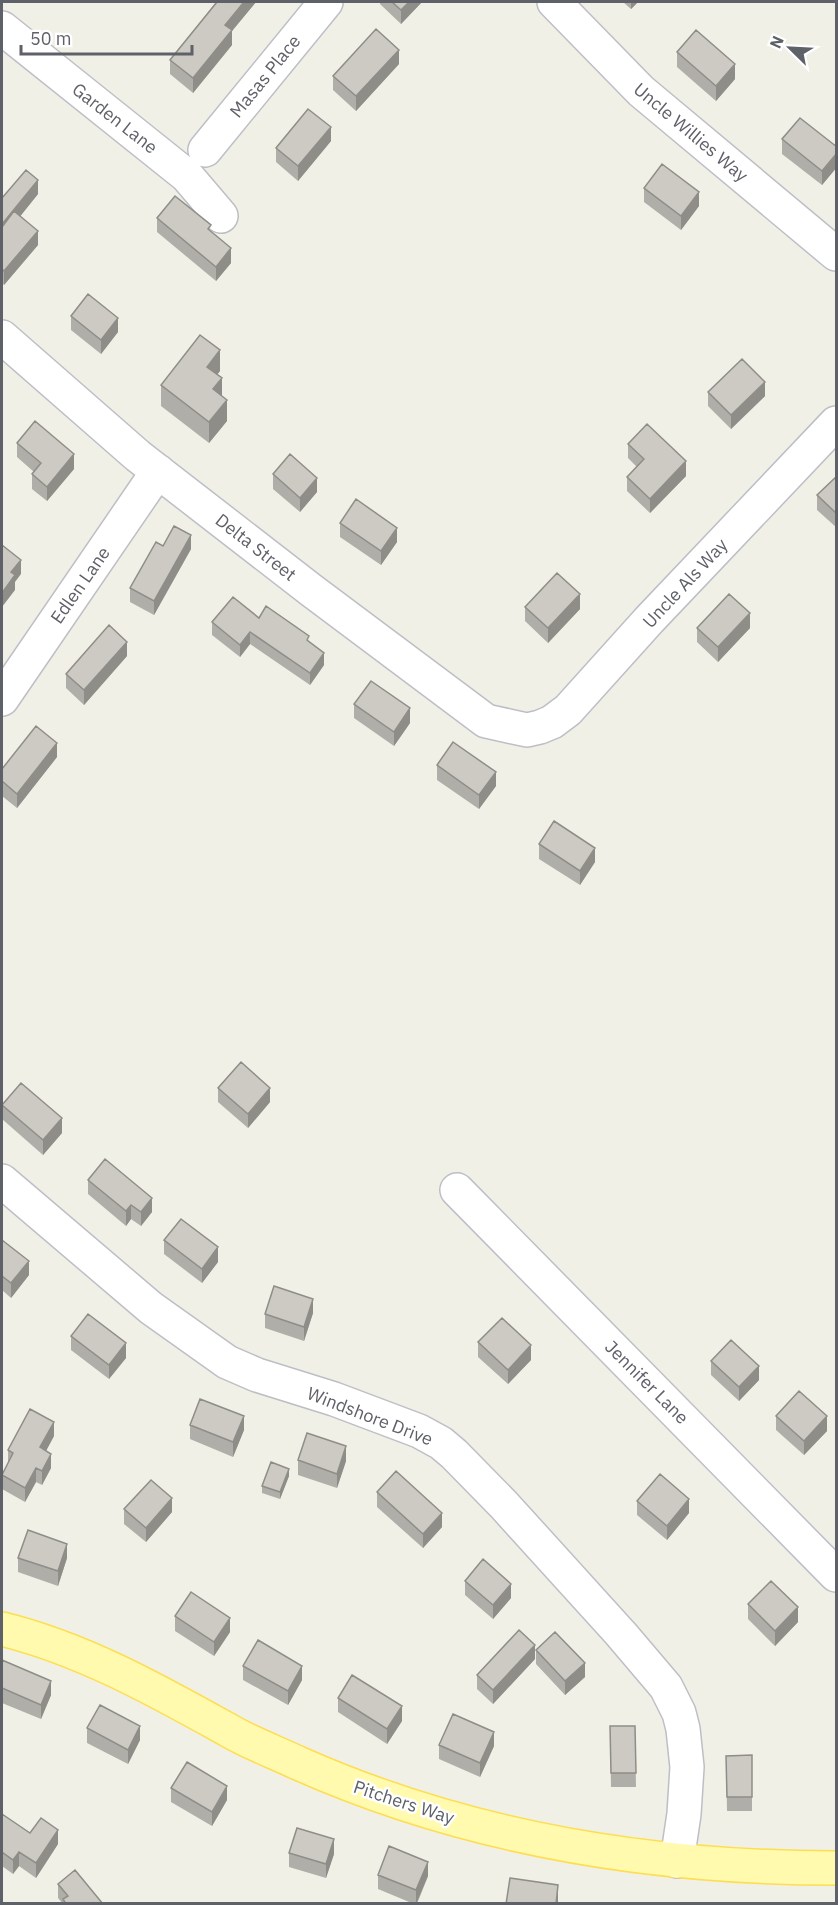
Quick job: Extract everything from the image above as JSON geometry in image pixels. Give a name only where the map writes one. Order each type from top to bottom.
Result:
[{"type":"main road","name":"Pitchers Way","points":[[2,1629],[34,1637],[92,1659],[211,1719],[230,1731],[339,1781],[516,1835],[584,1849],[677,1861],[754,1868],[837,1868]]},
{"type":"street","name":"Masas Place","points":[[205,150],[326,2]]},
{"type":"street","name":"Uncle Willies Way","points":[[554,2],[642,91],[837,254]]},
{"type":"street","name":"Garden Lane","points":[[2,28],[187,176],[221,216]]},
{"type":"street","name":"Delta Street","points":[[2,337],[158,471],[311,590],[486,721],[527,730]]},
{"type":"street","name":"Uncle Als Way","points":[[527,730],[552,722],[568,710],[649,620],[837,423]]},
{"type":"street","name":"Edlen Lane","points":[[2,699],[158,471]]},
{"type":"street","name":"Windshore Drive","points":[[2,1181],[151,1308],[227,1362],[419,1431],[441,1443],[454,1454],[504,1505],[666,1687],[679,1713],[687,1767],[684,1814],[677,1861]]},
{"type":"street","name":"Jennifer Lane","points":[[457,1190],[837,1575]]},
{"type":"building","points":[[217,2],[244,2],[225,25],[232,30],[193,78],[170,60]]},
{"type":"building","points":[[392,2],[409,2],[401,10]]},
{"type":"building","points":[[376,29],[399,50],[356,96],[333,76]]},
{"type":"building","points":[[696,30],[735,64],[716,86],[677,52]]},
{"type":"building","points":[[308,109],[331,127],[298,166],[276,148]]},
{"type":"building","points":[[800,118],[837,147],[837,153],[822,171],[782,139]]},
{"type":"building","points":[[662,164],[699,192],[681,216],[644,188]]},
{"type":"building","points":[[26,170],[38,180],[3,223],[2,198]]},
{"type":"building","points":[[175,196],[211,225],[208,229],[231,248],[216,267],[157,218]]},
{"type":"building","points":[[14,211],[38,231],[4,271],[2,269],[2,227]]},
{"type":"building","points":[[88,294],[118,318],[101,340],[71,316]]},
{"type":"building","points":[[200,335],[220,350],[207,367],[222,378],[213,389],[227,400],[209,422],[161,385]]},
{"type":"building","points":[[742,359],[765,382],[731,415],[708,392]]},
{"type":"building","points":[[35,421],[74,454],[47,487],[32,474],[41,463],[17,443]]},
{"type":"building","points":[[647,424],[686,461],[650,499],[627,477],[644,459],[628,444]]},
{"type":"building","points":[[290,454],[317,478],[300,498],[273,474]]},
{"type":"building","points":[[837,476],[837,514],[817,495]]},
{"type":"building","points":[[356,499],[397,528],[381,551],[340,523]]},
{"type":"building","points":[[174,526],[191,535],[154,601],[130,588],[156,542],[163,546]]},
{"type":"building","points":[[2,545],[21,560],[11,572],[15,575],[2,593]]},
{"type":"building","points":[[557,573],[580,594],[548,628],[525,607]]},
{"type":"building","points":[[729,594],[750,613],[718,647],[697,628]]},
{"type":"building","points":[[233,597],[259,618],[266,606],[309,636],[307,640],[324,653],[310,673],[250,632],[240,645],[212,622]]},
{"type":"building","points":[[109,625],[127,642],[84,690],[66,674]]},
{"type":"building","points":[[371,681],[410,708],[394,732],[354,704]]},
{"type":"building","points":[[36,726],[57,743],[17,794],[2,781],[2,769]]},
{"type":"building","points":[[453,742],[496,772],[479,795],[437,765]]},
{"type":"building","points":[[554,821],[595,848],[580,871],[539,844]]},
{"type":"building","points":[[241,1062],[270,1088],[248,1114],[218,1088]]},
{"type":"building","points":[[21,1083],[62,1118],[43,1140],[2,1105]]},
{"type":"building","points":[[105,1159],[152,1198],[141,1212],[131,1205],[126,1211],[88,1180]]},
{"type":"building","points":[[181,1219],[218,1247],[202,1269],[164,1240]]},
{"type":"building","points":[[2,1240],[29,1261],[11,1283],[2,1276]]},
{"type":"building","points":[[274,1286],[313,1299],[304,1327],[265,1314]]},
{"type":"building","points":[[88,1314],[126,1343],[109,1365],[71,1336]]},
{"type":"building","points":[[502,1318],[531,1345],[508,1370],[478,1342]]},
{"type":"building","points":[[731,1340],[759,1366],[739,1387],[711,1361]]},
{"type":"building","points":[[799,1391],[827,1416],[804,1441],[776,1416]]},
{"type":"building","points":[[200,1399],[244,1416],[233,1442],[190,1425]]},
{"type":"building","points":[[30,1409],[54,1422],[40,1447],[51,1454],[42,1471],[36,1468],[25,1488],[2,1475],[13,1453],[8,1450]]},
{"type":"building","points":[[307,1433],[346,1446],[337,1474],[298,1460]]},
{"type":"building","points":[[271,1462],[289,1469],[280,1492],[262,1486]]},
{"type":"building","points":[[396,1471],[442,1513],[423,1534],[377,1492]]},
{"type":"building","points":[[660,1474],[689,1499],[667,1526],[637,1501]]},
{"type":"building","points":[[151,1480],[172,1498],[146,1528],[124,1509]]},
{"type":"building","points":[[28,1530],[67,1544],[58,1571],[18,1558]]},
{"type":"building","points":[[483,1559],[511,1584],[493,1605],[465,1581]]},
{"type":"building","points":[[771,1581],[798,1607],[775,1631],[748,1604]]},
{"type":"building","points":[[191,1592],[230,1618],[214,1642],[175,1616]]},
{"type":"building","points":[[519,1630],[535,1645],[493,1690],[477,1675]]},
{"type":"building","points":[[555,1632],[585,1663],[565,1681],[536,1650]]},
{"type":"building","points":[[258,1640],[302,1666],[288,1691],[243,1666]]},
{"type":"building","points":[[2,1660],[51,1681],[41,1705],[2,1688]]},
{"type":"building","points":[[352,1675],[402,1706],[387,1729],[338,1698]]},
{"type":"building","points":[[100,1705],[140,1726],[128,1750],[87,1728]]},
{"type":"building","points":[[453,1714],[494,1732],[480,1763],[439,1745]]},
{"type":"building","points":[[610,1726],[635,1726],[636,1773],[611,1773]]},
{"type":"building","points":[[752,1755],[752,1797],[727,1797],[726,1756]]},
{"type":"building","points":[[187,1762],[227,1786],[212,1812],[171,1788]]},
{"type":"building","points":[[2,1814],[30,1833],[41,1818],[58,1830],[36,1863],[19,1852],[13,1860],[2,1852]]},
{"type":"building","points":[[297,1828],[334,1839],[326,1864],[289,1853]]},
{"type":"building","points":[[389,1846],[428,1862],[416,1890],[378,1875]]},
{"type":"building","points":[[75,1870],[103,1904],[66,1904],[63,1899],[68,1896],[58,1884]]},
{"type":"building","points":[[510,1878],[558,1885],[556,1904],[506,1904]]}]
